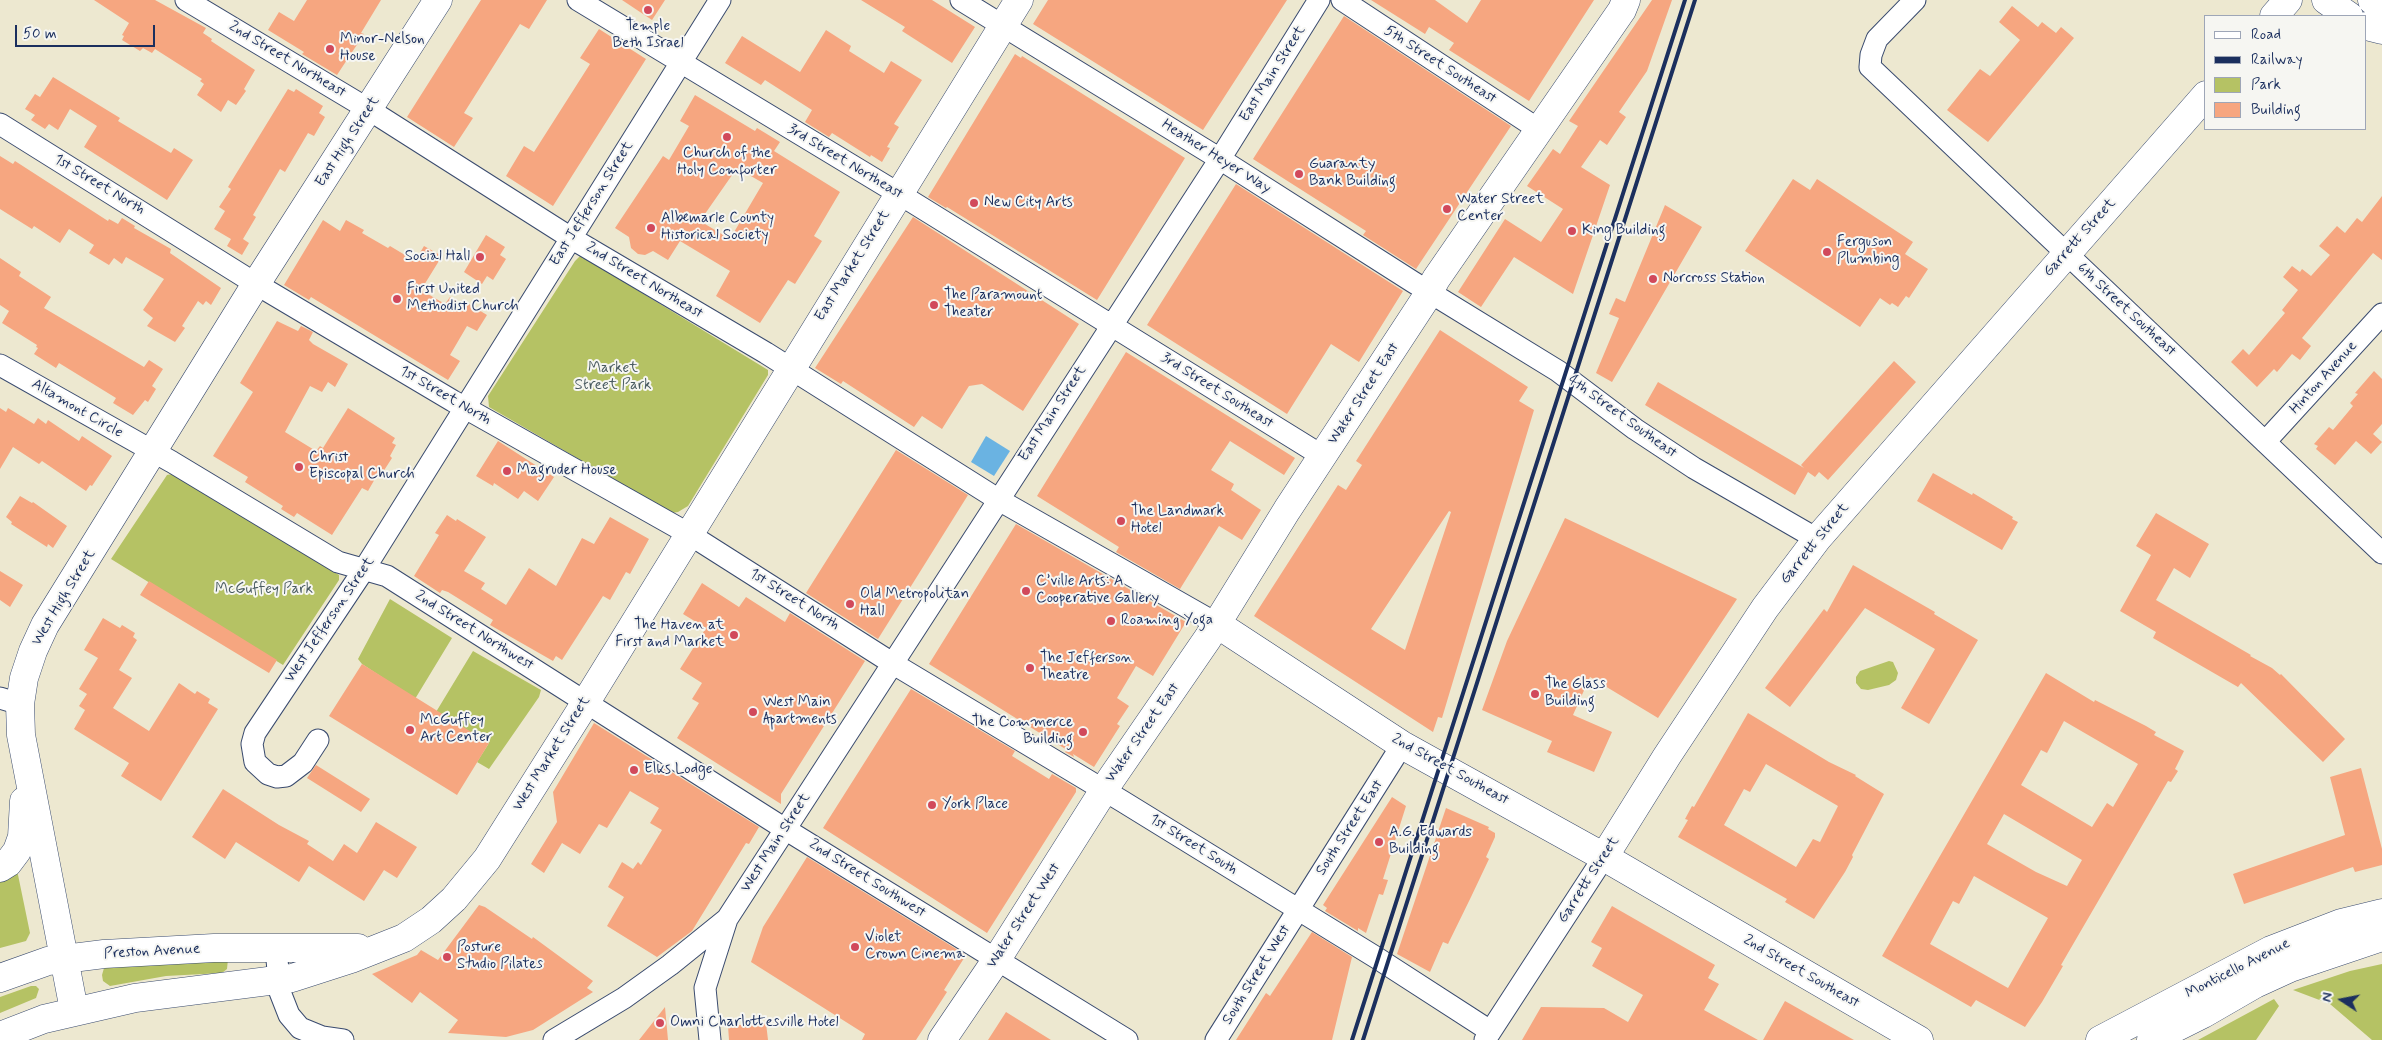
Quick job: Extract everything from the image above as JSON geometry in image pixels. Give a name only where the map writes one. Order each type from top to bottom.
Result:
[{"type":"main road","name":"East High Street","points":[[256,284],[438,0]]},
{"type":"main road","name":"East Market Street","points":[[689,534],[1018,0]]},
{"type":"main road","name":"Water Street East","points":[[1104,790],[1217,624],[1287,510],[1324,457],[1436,279],[1622,10],[1626,0]]},
{"type":"main road","points":[[2275,15],[2288,0]]},
{"type":"main road","points":[[2326,0],[2348,15]]},
{"type":"main road","points":[[2372,0],[2382,7]]},
{"type":"main road","points":[[2367,26],[2382,30]]},
{"type":"main road","name":"Garrett Street","points":[[1604,857],[1667,756],[1765,608],[1817,539],[2204,97]]},
{"type":"main road","name":"West High Street","points":[[74,1010],[21,735],[10,701],[24,678],[32,650],[46,625],[154,453],[256,284]]},
{"type":"main road","name":"West Market Street","points":[[278,980],[350,959],[404,938],[430,920],[477,873],[689,534]]},
{"type":"main road","name":"2nd Street Southeast","points":[[1217,624],[1402,745],[1604,857],[1646,884],[1913,1037]]},
{"type":"main road","points":[[0,868],[8,863],[17,851],[22,837],[26,767]]},
{"type":"main road","name":"Water Street West","points":[[942,1040],[997,959],[1104,790]]},
{"type":"main road","name":"Monticello Avenue","points":[[2100,1040],[2271,950],[2341,923],[2382,913]]},
{"type":"main road","name":"Monticello Avenue","points":[[2151,1040],[2281,972],[2382,937]]},
{"type":"main road","name":"West Market Street","points":[[276,948],[385,946]]},
{"type":"main road","name":"Preston Avenue","points":[[0,978],[30,966],[65,958],[104,954],[276,948]]},
{"type":"main road","points":[[0,963],[30,966]]},
{"type":"main road","points":[[0,1036],[74,1010],[135,998],[278,980]]},
{"type":"main road","points":[[21,1040],[44,1019]]},
{"type":"street","name":"2nd Street Northeast","points":[[186,0],[368,109],[571,238],[789,369],[998,500]]},
{"type":"street","name":"3rd Street Northeast","points":[[578,0],[1111,325]]},
{"type":"street","name":"East Jefferson Street","points":[[465,408],[720,0]]},
{"type":"street","name":"Heather Heyer Way","points":[[961,0],[1221,158],[1430,291]]},
{"type":"street","name":"East Main Street","points":[[892,663],[1221,158],[1320,0]]},
{"type":"street","name":"5th Street Southeast","points":[[1342,0],[1427,58],[1538,129]]},
{"type":"street","name":"6th Street Southeast","points":[[1915,0],[1877,39],[1871,55],[1870,67],[2382,552]]},
{"type":"street","name":"1st Street North","points":[[0,124],[256,284],[465,408],[689,534],[892,663]]},
{"type":"street","points":[[1195,142],[1221,158],[1238,180]]},
{"type":"street","points":[[1221,158],[1251,163]]},
{"type":"street","name":"4th Street Southeast","points":[[1430,291],[1573,381],[1613,413],[1694,468],[1817,539]]},
{"type":"street","name":"Hinton Avenue","points":[[2265,442],[2382,314]]},
{"type":"street","name":"3rd Street Southeast","points":[[1111,325],[1324,457]]},
{"type":"street","name":"Altamont Circle","points":[[0,365],[154,453]]},
{"type":"street","name":"West Jefferson Street","points":[[318,740],[304,763],[286,776],[277,777],[268,774],[255,762],[252,744],[255,733],[363,571],[465,408]]},
{"type":"street","name":"2nd Street Northwest","points":[[154,453],[190,472],[338,562],[363,571],[386,576],[586,701],[785,829]]},
{"type":"street","name":"2nd Street Southeast","points":[[998,500],[1217,624]]},
{"type":"street","name":"1st Street South","points":[[892,663],[1022,740],[1377,958],[1488,1035]]},
{"type":"street","name":"West Main Street","points":[[710,1040],[705,988],[727,920],[892,663]]},
{"type":"street","name":"South Street East","points":[[1297,910],[1402,745]]},
{"type":"street","name":"2nd Street Southwest","points":[[785,829],[1128,1040]]},
{"type":"street","name":"Garrett Street","points":[[1488,1035],[1604,857]]},
{"type":"street","name":"South Street West","points":[[1216,1040],[1297,910]]},
{"type":"street","points":[[554,1040],[624,998],[727,920]]},
{"type":"street","points":[[276,948],[281,998],[290,1015],[300,1028],[322,1037],[343,1040]]},
{"type":"green space","name":"Market Street Park","points":[[582,254],[582,258],[768,370],[768,375],[688,506],[678,512],[672,513],[489,407],[488,396],[575,261]]},
{"type":"green space","name":"McGuffey Park","points":[[172,474],[339,575],[339,580],[283,665],[111,559],[167,475]]},
{"type":"green space","points":[[390,599],[452,638],[415,699],[362,664],[358,659]]},
{"type":"green space","points":[[473,651],[541,690],[539,697],[489,769],[477,762],[489,743],[436,712]]},
{"type":"green space","points":[[1889,661],[1893,662],[1898,673],[1896,680],[1889,685],[1868,690],[1861,689],[1856,683],[1856,677],[1860,671]]},
{"type":"green space","points":[[17,870],[30,933],[26,941],[0,948],[0,882]]},
{"type":"green space","points":[[228,959],[227,969],[222,973],[166,976],[110,986],[103,981],[102,975],[104,968],[113,965]]},
{"type":"green space","points":[[2382,964],[2382,1040],[2372,1040],[2330,1004],[2293,990],[2350,971]]},
{"type":"green space","points":[[36,986],[39,989],[36,998],[0,1013],[0,997]]},
{"type":"green space","points":[[2274,999],[2279,1006],[2256,1040],[2198,1040]]},
{"type":"water","points":[[986,436],[1010,451],[994,476],[971,462]]},
{"type":"building","points":[[94,0],[155,0],[206,28],[203,33],[212,39],[211,41],[255,70],[244,89],[246,91],[236,105],[228,100],[221,112],[197,95],[204,84],[200,81],[202,79],[155,49],[152,53],[143,48],[140,51],[122,40],[124,36],[122,35],[129,23]]},
{"type":"building","points":[[307,0],[381,0],[361,33],[364,34],[337,75],[302,54],[304,52],[268,30],[279,12],[294,21]]},
{"type":"building","points":[[481,0],[547,0],[529,29],[520,24],[464,113],[473,118],[454,147],[407,117]]},
{"type":"building","name":"Temple Beth Israel","points":[[622,0],[665,0],[652,20]]},
{"type":"building","points":[[861,0],[932,0],[975,27],[952,63],[902,31],[905,27]]},
{"type":"building","points":[[1048,0],[1287,0],[1203,130],[1033,24]]},
{"type":"building","points":[[1371,0],[1435,0],[1467,23],[1481,0],[1594,0],[1529,101],[1449,50],[1454,43],[1429,27],[1425,34]]},
{"type":"building","name":"King Building","points":[[1652,0],[1672,0],[1647,71],[1619,112],[1626,117],[1607,145],[1600,140],[1581,167],[1610,185],[1573,294],[1514,257],[1481,307],[1458,292],[1505,219],[1541,242],[1563,209],[1527,186],[1553,149],[1560,154],[1578,126],[1569,121]]},
{"type":"building","points":[[2012,6],[2038,27],[2042,22],[2056,33],[2061,27],[2074,38],[1988,142],[1947,110],[1980,69],[1990,76],[2020,40],[1999,22]]},
{"type":"building","points":[[1344,16],[1511,126],[1416,269],[1363,235],[1366,231],[1253,159]]},
{"type":"building","points":[[599,29],[646,59],[553,206],[506,176],[524,146],[534,152],[590,64],[580,58]]},
{"type":"building","points":[[826,30],[851,46],[849,51],[884,73],[891,61],[922,80],[894,124],[899,127],[887,147],[890,148],[882,162],[871,155],[870,157],[832,133],[829,137],[805,122],[812,110],[765,80],[761,85],[725,63],[742,36],[800,72]]},
{"type":"building","points":[[1015,54],[1021,58],[1022,56],[1185,158],[1097,300],[928,197]]},
{"type":"building","points":[[53,77],[120,118],[118,121],[171,153],[174,148],[193,160],[167,200],[84,147],[97,126],[70,109],[58,130],[49,124],[45,129],[31,120],[35,115],[25,109],[35,94],[40,97]]},
{"type":"building","points":[[288,89],[294,92],[296,89],[323,106],[319,113],[325,117],[314,136],[308,133],[285,172],[280,169],[253,215],[256,217],[243,239],[249,243],[242,255],[227,246],[231,239],[214,229],[225,211],[219,207],[231,189],[228,187]]},
{"type":"building","points":[[695,95],[755,131],[757,128],[780,142],[774,151],[840,192],[814,236],[822,241],[795,284],[788,280],[760,323],[716,296],[730,271],[680,241],[668,260],[653,251],[645,255],[638,254],[631,248],[629,237],[615,228],[663,156],[669,160],[689,126],[680,121]],"holes":[[[737,168],[763,183],[730,239],[700,221]]]},
{"type":"building","points":[[0,156],[13,164],[15,161],[108,221],[109,219],[118,224],[122,218],[135,226],[134,228],[171,249],[170,253],[221,288],[211,305],[206,301],[203,305],[198,301],[182,326],[185,328],[175,342],[147,326],[153,318],[143,310],[164,279],[126,257],[122,264],[114,258],[109,265],[89,253],[94,245],[69,229],[60,243],[34,226],[32,229],[0,209]]},
{"type":"building","name":"Ferguson Plumbing","points":[[1793,179],[1810,190],[1817,179],[1913,242],[1905,254],[1928,269],[1909,298],[1906,296],[1898,307],[1892,303],[1890,305],[1880,298],[1860,327],[1745,251]]},
{"type":"building","points":[[1236,184],[1403,291],[1359,362],[1331,344],[1287,414],[1147,325]]},
{"type":"building","points":[[2382,196],[2382,260],[2373,253],[2302,338],[2311,346],[2300,360],[2292,354],[2277,372],[2274,369],[2257,387],[2231,362],[2243,349],[2249,355],[2285,313],[2282,310],[2298,290],[2283,277],[2292,266],[2300,272],[2302,269],[2311,276],[2330,255],[2319,246],[2337,226],[2345,233],[2357,218],[2362,222]]},
{"type":"building","name":"Norcross Station","points":[[1665,205],[1702,227],[1612,382],[1596,373],[1619,318],[1609,314],[1616,298],[1625,302]]},
{"type":"building","points":[[913,217],[1079,324],[1023,411],[982,384],[969,386],[942,429],[922,416],[914,427],[843,381],[841,384],[815,368]]},
{"type":"building","name":"First United Methodist Church","points":[[323,220],[340,231],[346,220],[364,230],[362,233],[388,248],[390,246],[415,261],[424,246],[442,256],[421,290],[445,304],[450,297],[462,305],[464,301],[487,315],[477,331],[467,326],[450,355],[460,361],[448,380],[311,297],[309,300],[284,285]]},
{"type":"building","name":"Social Hall","points":[[486,235],[505,247],[500,255],[506,259],[493,280],[487,276],[482,284],[464,272]]},
{"type":"building","points":[[0,258],[21,272],[19,276],[51,297],[44,308],[144,367],[149,360],[163,369],[152,386],[156,389],[148,402],[145,400],[133,415],[113,403],[116,398],[59,363],[56,368],[34,354],[38,348],[36,347],[37,345],[2,323],[9,311],[0,305]]},
{"type":"building","points":[[277,321],[298,331],[301,326],[313,332],[309,340],[313,344],[348,364],[335,387],[328,382],[322,392],[310,386],[285,432],[316,451],[320,446],[323,448],[348,408],[395,438],[392,443],[396,445],[390,456],[392,458],[383,472],[380,470],[368,491],[362,488],[332,535],[297,513],[294,517],[281,509],[283,506],[245,482],[248,477],[213,456],[253,392],[240,383]]},
{"type":"building","points":[[1440,330],[1528,387],[1519,401],[1534,410],[1442,718],[1438,717],[1433,732],[1254,616],[1338,485],[1346,490],[1362,465],[1356,461]],"holes":[[[1449,511],[1451,512],[1405,650],[1371,629]]]},
{"type":"building","points":[[1126,352],[1295,458],[1284,475],[1230,441],[1211,470],[1234,484],[1231,490],[1261,510],[1242,540],[1219,526],[1180,589],[1116,552],[1119,547],[1037,496]]},
{"type":"building","points":[[1894,361],[1916,382],[1828,480],[1819,472],[1815,477],[1808,472],[1795,495],[1645,405],[1658,382],[1804,468],[1801,465]]},
{"type":"building","points":[[2374,371],[2382,379],[2382,424],[2373,434],[2382,442],[2371,454],[2356,441],[2335,465],[2316,449],[2318,446],[2314,444],[2329,427],[2333,430],[2353,406],[2350,403],[2358,394],[2355,393]]},
{"type":"building","points":[[0,408],[6,412],[8,408],[34,424],[38,418],[46,424],[48,420],[79,441],[82,436],[112,456],[92,486],[90,485],[86,491],[42,461],[39,464],[13,447],[0,469]]},
{"type":"building","name":"Magruder House","points":[[498,441],[554,477],[538,501],[524,491],[518,499],[494,483],[493,486],[476,476]]},
{"type":"building","points":[[896,450],[968,495],[878,639],[806,593]]},
{"type":"building","points":[[1933,473],[1972,495],[1973,493],[2018,522],[2002,550],[1917,501]]},
{"type":"building","points":[[20,496],[33,502],[67,526],[53,548],[48,544],[47,547],[11,524],[12,522],[6,517]]},
{"type":"building","points":[[2156,513],[2209,544],[2190,578],[2174,568],[2156,600],[2281,674],[2345,739],[2323,762],[2241,683],[2238,687],[2153,638],[2156,632],[2120,611],[2151,555],[2136,546]]},
{"type":"building","points":[[447,515],[486,537],[464,571],[485,583],[481,589],[506,605],[529,568],[556,586],[582,538],[594,544],[610,517],[649,539],[630,574],[626,572],[610,600],[603,596],[562,660],[556,656],[553,661],[490,625],[493,620],[448,592],[442,590],[440,593],[414,576],[439,535],[435,533]]},
{"type":"building","points":[[1565,518],[1737,599],[1658,718],[1590,677],[1573,715],[1612,732],[1594,772],[1547,752],[1552,741],[1482,710],[1507,641]]},
{"type":"building","points":[[1016,524],[1186,622],[1153,676],[1136,666],[1117,698],[1129,706],[1117,724],[1120,726],[1094,767],[1073,754],[1074,757],[1065,752],[1067,750],[929,664]]},
{"type":"building","points":[[1853,565],[1935,612],[1934,614],[1978,640],[1929,724],[1901,708],[1935,649],[1865,608],[1790,707],[1765,688],[1824,609],[1827,612]]},
{"type":"building","points":[[0,571],[23,585],[10,607],[0,600]]},
{"type":"building","points":[[149,581],[277,660],[269,673],[140,595]]},
{"type":"building","points":[[702,583],[739,607],[746,597],[785,622],[790,613],[865,661],[781,794],[781,804],[677,738],[699,703],[692,699],[702,683],[680,669],[706,628],[683,614]]},
{"type":"building","points":[[103,618],[120,628],[122,625],[135,633],[133,637],[137,640],[119,670],[132,678],[113,708],[149,731],[179,683],[195,694],[197,691],[210,699],[208,703],[218,709],[161,801],[121,776],[129,763],[74,729],[85,710],[79,706],[87,694],[79,689],[98,658],[84,650]]},
{"type":"building","name":"McGuffey Art Center","points":[[362,664],[489,743],[457,795],[329,716]]},
{"type":"building","points":[[2046,673],[2094,702],[2095,700],[2146,726],[2156,732],[2154,735],[2184,751],[2175,769],[2178,771],[2171,782],[2168,781],[2061,965],[2063,966],[2025,1027],[1976,1000],[1971,1007],[1882,956]],"holes":[[[2064,721],[2138,764],[2113,807],[2107,803],[2092,827],[2021,785],[2041,750],[2047,753]],[[2004,814],[2082,860],[2067,886],[2036,872],[1987,844]],[[1974,876],[2048,918],[2008,988],[1930,944],[1953,901],[1959,904]]]},
{"type":"building","points":[[911,689],[1015,751],[1012,756],[1049,779],[1052,774],[1076,788],[1076,792],[987,933],[823,828]]},
{"type":"building","points":[[1748,713],[1829,762],[1856,775],[1884,794],[1845,872],[1814,919],[1785,902],[1787,899],[1678,837],[1688,820],[1685,819],[1692,806],[1694,807]],"holes":[[[1766,764],[1838,806],[1820,842],[1813,839],[1796,867],[1724,825],[1744,789],[1750,792]]]},
{"type":"building","points":[[594,723],[759,827],[749,844],[746,843],[692,931],[657,957],[607,926],[624,897],[608,887],[622,862],[633,869],[638,862],[641,865],[662,830],[650,823],[659,808],[630,791],[607,828],[599,824],[580,854],[562,843],[544,873],[531,864],[557,822],[553,792]]},
{"type":"building","points":[[316,765],[370,799],[361,812],[307,778]]},
{"type":"building","points":[[2361,768],[2382,849],[2382,865],[2355,872],[2353,867],[2244,904],[2233,874],[2345,835],[2330,777]]},
{"type":"building","points":[[223,789],[279,825],[309,841],[307,844],[333,861],[344,844],[357,853],[376,822],[417,847],[397,878],[384,870],[364,901],[309,866],[299,882],[236,842],[225,859],[192,837]]},
{"type":"building","name":"A.G. Edwards Building","points":[[1392,797],[1406,806],[1383,879],[1388,880],[1383,895],[1379,894],[1366,933],[1358,928],[1358,931],[1325,911],[1327,908],[1323,905]]},
{"type":"building","points":[[1446,808],[1489,827],[1488,829],[1495,833],[1495,837],[1486,857],[1489,859],[1471,897],[1448,944],[1443,942],[1430,972],[1397,954]]},
{"type":"building","name":"Violet Crown Cinema","points":[[807,857],[966,955],[944,990],[947,992],[916,1040],[862,1040],[865,1034],[751,962],[763,927]]},
{"type":"building","points":[[479,905],[485,907],[532,939],[533,937],[593,981],[587,988],[593,992],[533,1030],[506,1037],[448,1033],[458,1020],[420,992],[412,1003],[372,974],[417,955],[421,950],[438,960]]},
{"type":"building","points":[[1612,906],[1715,965],[1708,978],[1719,984],[1704,1010],[1758,1040],[1522,1040],[1541,1007],[1604,1008],[1628,1022],[1643,995],[1592,966],[1602,948],[1591,942]]},
{"type":"building","points":[[1312,932],[1352,957],[1332,1040],[1236,1040],[1266,993],[1270,996]]},
{"type":"building","points":[[1785,1001],[1854,1040],[1763,1040]]},
{"type":"building","name":"Omni Charlottesville Hotel","points":[[665,1007],[668,1040],[639,1040]]},
{"type":"building","points":[[1006,1012],[1051,1040],[988,1040]]},
{"type":"building","points":[[766,1023],[768,1040],[729,1040],[728,1026]]},
{"type":"railway","points":[[1352,1040],[1685,0]]},
{"type":"railway","points":[[1363,1040],[1695,0]]},
{"type":"place","name":"Temple Beth Israel","points":[[648,10]]},
{"type":"place","name":"Minor-Nelson House","points":[[330,49]]},
{"type":"place","name":"Church of the Holy Comforter","points":[[727,137]]},
{"type":"place","name":"Guaranty Bank Building","points":[[1299,174]]},
{"type":"place","name":"New City Arts","points":[[974,203]]},
{"type":"place","name":"Water Street Center","points":[[1447,209]]},
{"type":"place","name":"Albemarle County Historical Society","points":[[651,228]]},
{"type":"place","name":"King Building","points":[[1572,231]]},
{"type":"place","name":"Ferguson Plumbing","points":[[1827,252]]},
{"type":"place","name":"Social Hall","points":[[480,257]]},
{"type":"place","name":"Norcross Station","points":[[1653,279]]},
{"type":"place","name":"First United Methodist Church","points":[[397,299]]},
{"type":"place","name":"The Paramount Theater","points":[[934,305]]},
{"type":"place","name":"Christ Episcopal Church","points":[[299,467]]},
{"type":"place","name":"Magruder House","points":[[507,471]]},
{"type":"place","name":"The Landmark Hotel","points":[[1121,521]]},
{"type":"place","name":"C’ville Arts: A Cooperative Gallery","points":[[1026,591]]},
{"type":"place","name":"Old Metropolitan Hall","points":[[850,604]]},
{"type":"place","name":"Roaming Yoga","points":[[1111,621]]},
{"type":"place","name":"The Haven at First and Market","points":[[734,635]]},
{"type":"place","name":"The Jefferson Theatre","points":[[1030,668]]},
{"type":"place","name":"The Glass Building","points":[[1535,694]]},
{"type":"place","name":"West Main Apartments","points":[[753,712]]},
{"type":"place","name":"McGuffey Art Center","points":[[410,730]]},
{"type":"place","name":"The Commerce Building","points":[[1083,732]]},
{"type":"place","name":"Elks Lodge","points":[[634,770]]},
{"type":"place","name":"York Place","points":[[932,805]]},
{"type":"place","name":"A.G. Edwards Building","points":[[1379,842]]},
{"type":"place","name":"Violet Crown Cinema","points":[[855,947]]},
{"type":"place","name":"Posture Studio Pilates","points":[[447,957]]},
{"type":"place","name":"Omni Charlottesville Hotel","points":[[660,1023]]}]
